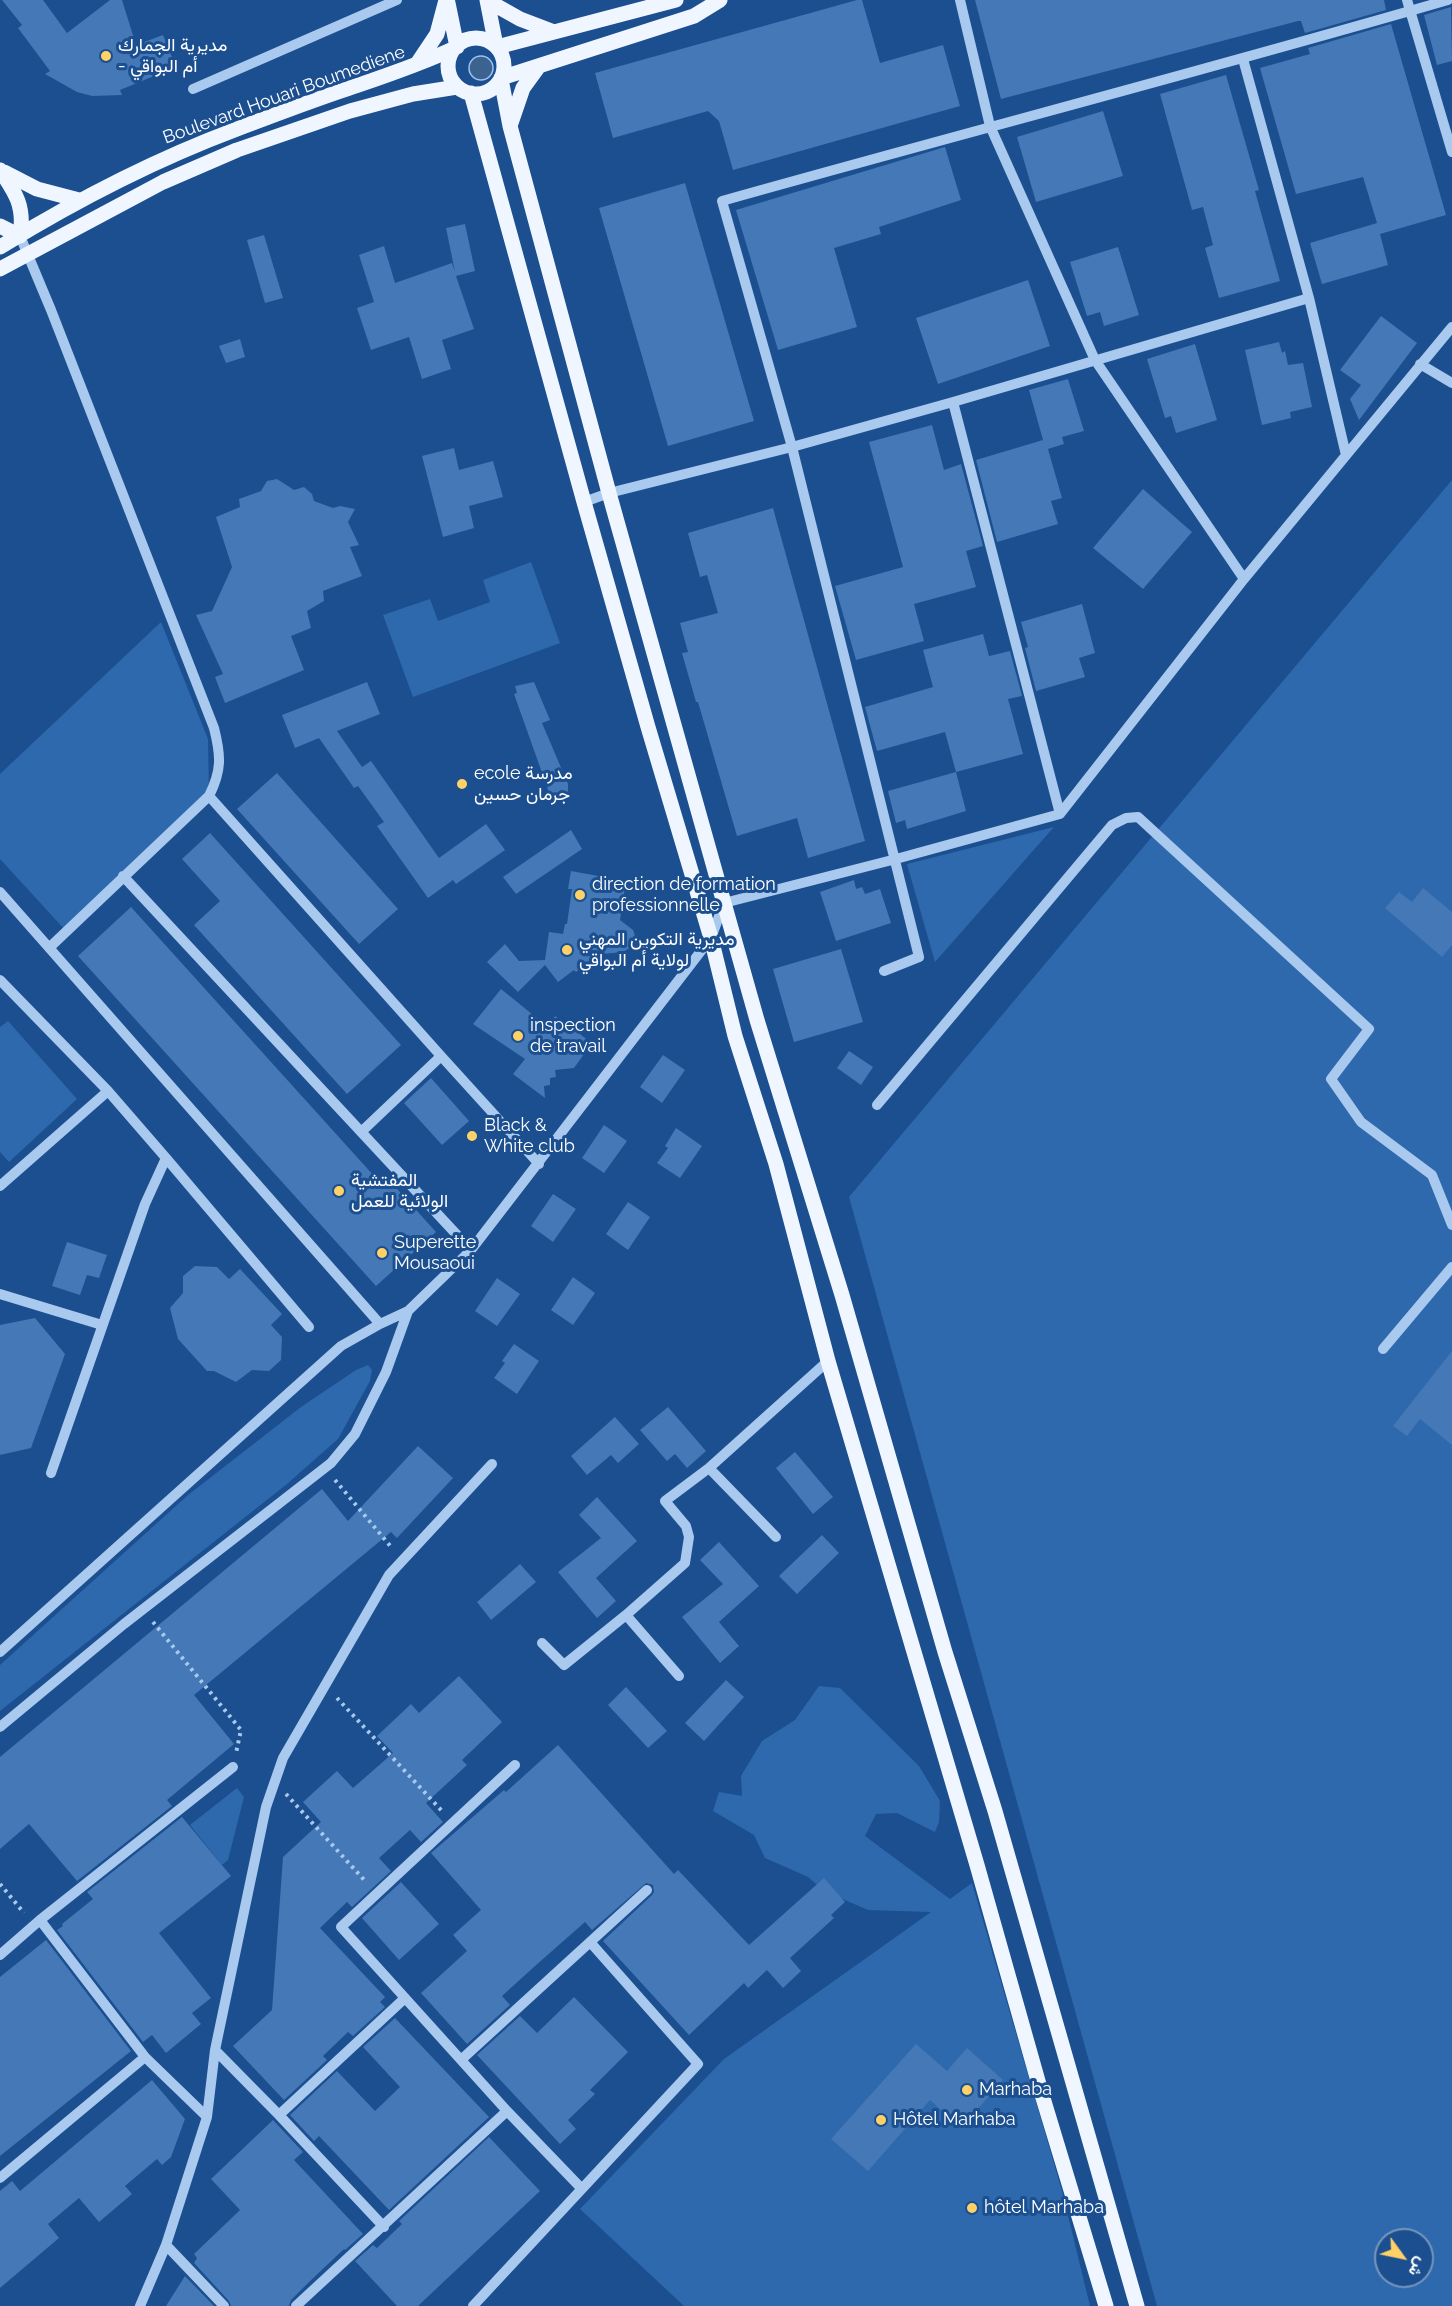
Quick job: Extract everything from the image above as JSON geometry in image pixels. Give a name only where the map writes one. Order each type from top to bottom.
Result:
[{"type":"main road","points":[[447,0],[456,48]]},
{"type":"main road","points":[[415,67],[437,34],[447,0]]},
{"type":"main road","points":[[488,0],[520,19],[554,32]]},
{"type":"main road","points":[[488,0],[496,47],[504,62],[501,79],[510,126],[609,493],[724,903],[757,1020],[842,1295],[936,1620],[995,1812],[1137,2306]]},
{"type":"main road","points":[[676,0],[496,47],[483,39],[469,39],[456,48],[449,61],[450,75],[464,90],[711,939],[735,1036],[776,1164],[828,1361],[1106,2306]]},
{"type":"main road","points":[[464,90],[491,90],[501,79],[694,16],[720,0]]},
{"type":"main road","name":"Boulevard Houari Boumediene","points":[[0,247],[79,200],[234,130],[415,67],[456,48]]},
{"type":"main road","points":[[510,126],[524,88],[539,66]]},
{"type":"main road","name":"Boulevard Houari Boumediene","points":[[0,269],[163,182],[237,150],[350,111],[413,94],[464,90]]},
{"type":"main road","points":[[0,170],[37,189],[79,200]]},
{"type":"main road","points":[[0,170],[11,186],[23,218],[20,236],[0,226]]},
{"type":"street","points":[[194,89],[397,0]]},
{"type":"street","points":[[960,0],[990,126],[1095,360],[1244,579]]},
{"type":"street","points":[[884,972],[919,957],[792,447],[722,201],[990,126],[1243,59],[1408,6],[1448,0]]},
{"type":"street","points":[[1408,6],[1452,152]]},
{"type":"street","points":[[1243,59],[1309,298],[1346,455]]},
{"type":"street","points":[[20,236],[214,728],[220,753],[218,778],[209,796],[50,947]]},
{"type":"street","points":[[584,502],[609,493],[792,447],[953,402],[1309,298]]},
{"type":"street","points":[[0,1652],[341,1346],[408,1311],[471,1250],[711,939],[724,903],[1060,814],[1244,579],[1452,327]]},
{"type":"street","points":[[1420,364],[1452,383]]},
{"type":"street","points":[[953,402],[1060,814]]},
{"type":"street","points":[[209,796],[539,1164]]},
{"type":"street","points":[[877,1105],[1112,825],[1126,818],[1138,817],[1369,1029],[1331,1079],[1361,1122],[1432,1175],[1452,1225]]},
{"type":"street","points":[[123,876],[471,1250]]},
{"type":"street","points":[[0,891],[380,1324]]},
{"type":"street","points":[[0,980],[108,1091],[309,1327]]},
{"type":"street","points":[[361,1132],[441,1056]]},
{"type":"street","points":[[0,1186],[108,1091]]},
{"type":"street","points":[[51,1473],[144,1204],[166,1158]]},
{"type":"street","points":[[1383,1349],[1452,1267]]},
{"type":"street","points":[[0,1294],[102,1325]]},
{"type":"street","points":[[0,1727],[143,1610],[325,1468],[355,1434],[386,1372],[408,1311]]},
{"type":"street","points":[[542,1643],[564,1665],[685,1563],[689,1537],[686,1526],[665,1501],[709,1468],[828,1361]]},
{"type":"street","points":[[140,2306],[166,2245],[207,2116],[214,2050],[266,1807],[282,1758],[389,1575],[492,1464]]},
{"type":"street","points":[[709,1468],[776,1537]]},
{"type":"street","points":[[626,1615],[680,1676]]},
{"type":"street","points":[[515,1765],[341,1927],[507,2111],[582,2189]]},
{"type":"street","points":[[0,1955],[234,1767]]},
{"type":"street","points":[[462,2059],[647,1890]]},
{"type":"street","points":[[37,1923],[145,2057],[207,2116]]},
{"type":"street","points":[[473,2306],[698,2064],[590,1942]]},
{"type":"street","points":[[279,2115],[405,1998]]},
{"type":"street","points":[[214,2050],[279,2115],[384,2227]]},
{"type":"street","points":[[0,2178],[145,2057]]},
{"type":"street","points":[[296,2306],[507,2111]]},
{"type":"street","points":[[166,2245],[224,2306]]},
{"type":"path","points":[[325,1468],[402,1560]]},
{"type":"path","points":[[143,1610],[241,1730],[234,1767]]},
{"type":"path","points":[[325,1685],[453,1823]]},
{"type":"path","points":[[275,1781],[377,1893]]},
{"type":"path","points":[[0,1884],[37,1923]]},
{"type":"shaded area","points":[[481,56],[490,59],[493,68],[490,77],[481,80],[472,77],[469,68],[472,59]]},
{"type":"shaded area","points":[[1452,480],[1452,2306],[1157,2306],[849,1197]]},
{"type":"shaded area","points":[[531,562],[560,643],[413,697],[383,615],[430,599],[438,621],[490,602],[483,580]]},
{"type":"shaded area","points":[[161,622],[208,739],[209,796],[66,931],[0,859],[0,774]]},
{"type":"shaded area","points":[[1054,827],[935,962],[907,864]]},
{"type":"shaded area","points":[[8,1021],[77,1099],[9,1162],[0,1152],[0,1027]]},
{"type":"shaded area","points":[[368,1365],[372,1370],[370,1381],[338,1439],[287,1484],[0,1711],[0,1665],[188,1495],[301,1407],[356,1370]]},
{"type":"shaded area","points":[[819,1686],[840,1688],[919,1766],[940,1801],[939,1822],[935,1832],[897,1813],[876,1814],[865,1836],[950,1899],[972,1883],[1062,2191],[1090,2306],[684,2306],[580,2209],[724,2059],[931,1912],[868,1910],[824,1891],[808,1877],[765,1858],[754,1835],[713,1811],[719,1792],[742,1796],[741,1776],[762,1741],[795,1720]]},
{"type":"shaded area","points":[[237,1788],[244,1797],[228,1860],[222,1865],[190,1825]]},
{"type":"building","name":"مديرية الجمارك - أم البواقي","points":[[2,0],[43,0],[67,33],[110,0],[122,0],[136,45],[163,35],[176,67],[120,90],[122,95],[92,96],[77,92],[45,74],[50,71],[18,28],[22,25]]},
{"type":"building","points":[[862,0],[880,63],[943,45],[960,106],[733,170],[719,121],[708,111],[613,138],[595,73]]},
{"type":"building","points":[[975,0],[1384,0],[1386,10],[1305,33],[1301,21],[1298,21],[1001,99]]},
{"type":"building","points":[[1451,7],[1452,61],[1437,65],[1424,15]]},
{"type":"building","points":[[1391,24],[1446,215],[1380,234],[1388,265],[1322,284],[1310,243],[1377,223],[1363,177],[1296,194],[1260,68],[1310,54],[1308,48]]},
{"type":"building","points":[[1226,75],[1259,190],[1255,191],[1280,281],[1219,298],[1205,248],[1213,245],[1203,207],[1192,210],[1160,94]]},
{"type":"building","points":[[1103,111],[1123,176],[1036,202],[1017,137]]},
{"type":"building","points":[[945,147],[961,200],[879,227],[881,234],[834,248],[857,327],[778,350],[736,210]]},
{"type":"building","points":[[685,183],[754,421],[668,446],[599,208]]},
{"type":"building","points":[[465,224],[475,271],[456,276],[474,329],[442,340],[451,369],[422,379],[409,337],[371,350],[357,308],[374,302],[359,255],[384,246],[395,283],[452,263],[455,272],[446,228]]},
{"type":"building","points":[[264,235],[283,298],[265,303],[247,240]]},
{"type":"building","points":[[1118,247],[1139,315],[1104,326],[1100,312],[1087,316],[1070,262]]},
{"type":"building","points":[[1028,280],[1050,346],[938,384],[916,318]]},
{"type":"building","points":[[1381,316],[1417,343],[1359,420],[1350,399],[1361,385],[1340,370]]},
{"type":"building","points":[[240,339],[245,357],[226,363],[219,346]]},
{"type":"building","points":[[1279,342],[1282,353],[1285,351],[1288,365],[1303,363],[1312,407],[1290,412],[1291,418],[1262,425],[1245,350]]},
{"type":"building","points":[[1195,344],[1217,420],[1176,433],[1171,416],[1165,418],[1147,359]]},
{"type":"building","points":[[1068,379],[1084,431],[1062,437],[1064,444],[1048,449],[1062,498],[1051,501],[1058,524],[997,542],[976,460],[1043,440],[1029,390]]},
{"type":"building","points":[[932,425],[944,470],[961,464],[983,546],[966,551],[976,587],[914,604],[924,641],[856,660],[835,586],[903,567],[869,442]]},
{"type":"building","points":[[454,448],[459,470],[493,461],[503,497],[469,506],[474,528],[443,537],[422,456]]},
{"type":"building","points":[[277,479],[294,490],[304,487],[312,494],[314,501],[333,508],[340,506],[355,509],[348,522],[359,545],[350,547],[362,576],[323,591],[324,601],[307,611],[311,628],[291,636],[304,670],[225,703],[215,677],[223,674],[196,615],[212,611],[232,567],[216,517],[240,507],[239,499],[261,491],[267,481]]},
{"type":"building","points":[[1143,489],[1192,532],[1143,589],[1093,548]]},
{"type":"building","points":[[773,508],[865,841],[808,858],[797,818],[737,836],[682,653],[688,652],[680,623],[718,613],[707,575],[700,577],[688,533]]},
{"type":"building","points":[[1082,604],[1095,653],[1079,658],[1085,677],[1036,691],[1021,622]]},
{"type":"building","points":[[983,634],[989,656],[1010,651],[1022,696],[1008,699],[1023,754],[956,772],[945,732],[877,751],[865,707],[933,687],[923,650]]},
{"type":"building","points":[[367,682],[380,714],[337,731],[362,767],[371,761],[439,858],[486,824],[505,850],[456,884],[453,880],[428,898],[377,826],[384,822],[358,786],[354,788],[319,738],[295,748],[282,715]]},
{"type":"building","points":[[534,682],[550,720],[542,723],[568,784],[568,792],[551,798],[514,694],[517,693],[515,686]]},
{"type":"building","points":[[956,772],[966,811],[907,829],[905,820],[896,823],[888,791]]},
{"type":"building","points":[[277,773],[398,909],[359,944],[237,809]]},
{"type":"building","points":[[571,830],[582,849],[516,894],[503,877]]},
{"type":"building","points":[[210,833],[401,1045],[347,1094],[194,925],[220,901],[182,859]]},
{"type":"building","points":[[571,871],[626,881],[620,920],[633,930],[636,938],[633,946],[623,952],[601,954],[558,982],[545,965],[518,992],[487,962],[505,944],[519,961],[545,960],[549,932],[563,934],[565,924],[567,924],[572,889],[568,889]]},
{"type":"building","points":[[854,880],[856,889],[862,887],[865,894],[880,889],[891,923],[836,941],[820,892]]},
{"type":"building","points":[[1423,888],[1452,912],[1452,945],[1442,957],[1385,908],[1399,892],[1412,902]]},
{"type":"building","points":[[131,907],[384,1187],[390,1181],[436,1232],[376,1286],[78,956]]},
{"type":"building","points":[[841,949],[863,1022],[794,1042],[773,969]]},
{"type":"building","points":[[501,989],[548,1027],[555,1016],[592,1043],[574,1068],[555,1070],[556,1077],[550,1078],[550,1085],[544,1086],[545,1098],[513,1074],[525,1059],[473,1024]]},
{"type":"building","points":[[849,1051],[873,1067],[861,1085],[837,1068]]},
{"type":"building","points":[[663,1055],[685,1070],[662,1103],[640,1087]]},
{"type":"building","points":[[431,1078],[469,1121],[442,1145],[404,1103]]},
{"type":"building","points":[[604,1125],[627,1141],[604,1173],[582,1158]]},
{"type":"building","points":[[676,1128],[702,1146],[680,1178],[657,1163],[668,1148],[665,1146]]},
{"type":"building","points":[[553,1194],[576,1209],[553,1242],[531,1226]]},
{"type":"building","points":[[628,1202],[650,1217],[628,1250],[606,1234]]},
{"type":"building","points":[[67,1242],[107,1255],[99,1278],[87,1275],[80,1295],[52,1286]]},
{"type":"building","points":[[195,1266],[217,1267],[229,1279],[240,1269],[282,1314],[271,1325],[282,1337],[281,1360],[269,1371],[252,1370],[236,1382],[214,1371],[207,1371],[178,1339],[170,1308],[183,1293],[183,1276]]},
{"type":"building","points":[[573,1277],[595,1293],[573,1325],[551,1310]]},
{"type":"building","points":[[497,1278],[520,1294],[497,1326],[475,1311]]},
{"type":"building","points":[[35,1318],[65,1354],[31,1448],[0,1455],[0,1325]]},
{"type":"building","points":[[514,1344],[539,1361],[517,1394],[494,1378],[505,1363],[502,1361]]},
{"type":"building","points":[[1452,1351],[1452,1445],[1420,1419],[1407,1436],[1393,1426]]},
{"type":"building","points":[[668,1407],[706,1451],[687,1468],[675,1454],[667,1461],[640,1430]]},
{"type":"building","points":[[615,1417],[639,1444],[618,1463],[611,1455],[587,1475],[571,1456]]},
{"type":"building","points":[[418,1446],[453,1478],[397,1538],[391,1532],[194,1695],[234,1744],[167,1800],[172,1806],[77,1881],[29,1824],[0,1849],[0,1757],[322,1489],[348,1521]]},
{"type":"building","points":[[795,1452],[833,1497],[813,1514],[776,1468]]},
{"type":"building","points":[[597,1497],[637,1541],[596,1578],[616,1601],[597,1618],[558,1572],[601,1538],[579,1515]]},
{"type":"building","points":[[822,1535],[839,1553],[797,1594],[779,1576]]},
{"type":"building","points":[[719,1542],[759,1586],[719,1622],[739,1646],[720,1663],[682,1617],[723,1584],[700,1560]]},
{"type":"building","points":[[520,1564],[536,1582],[491,1620],[477,1602]]},
{"type":"building","points":[[459,1676],[502,1722],[462,1760],[467,1765],[426,1803],[443,1822],[421,1842],[410,1830],[379,1858],[391,1871],[352,1907],[347,1902],[320,1928],[385,1997],[380,2002],[385,2007],[353,2036],[348,2032],[323,2056],[327,2060],[284,2100],[233,2046],[272,2010],[283,1857],[321,1822],[303,1802],[337,1771],[353,1788],[393,1753],[377,1736],[411,1704],[419,1713]]},
{"type":"building","points":[[726,1680],[744,1697],[704,1741],[685,1723]]},
{"type":"building","points":[[626,1687],[667,1731],[648,1748],[608,1705]]},
{"type":"building","points":[[558,1745],[674,1874],[678,1870],[749,1945],[824,1878],[845,1902],[831,1915],[834,1918],[790,1958],[801,1971],[783,1988],[767,1970],[748,1988],[744,1983],[689,2035],[603,1941],[652,1895],[653,1885],[646,1883],[592,1930],[585,1922],[535,1966],[502,1996],[510,2005],[467,2044],[421,1993],[467,1951],[453,1935],[481,1910],[431,1853],[504,1790],[506,1792]]},
{"type":"building","points":[[182,1817],[231,1876],[159,1933],[211,1998],[192,2013],[201,2024],[166,2053],[152,2035],[143,2042],[57,1930],[93,1899],[87,1892]]},
{"type":"building","points":[[401,1882],[439,1924],[399,1960],[362,1918]]},
{"type":"building","points":[[46,1940],[131,2051],[0,2156],[0,1977]]},
{"type":"building","points":[[574,1997],[628,2052],[590,2090],[595,2094],[568,2120],[576,2129],[560,2144],[477,2055],[520,2016],[537,2033]]},
{"type":"building","points":[[395,2018],[489,2117],[389,2210],[319,2136],[314,2141],[290,2115],[337,2071],[375,2111],[400,2087],[363,2047]]},
{"type":"building","name":"Hôtel Marhaba","points":[[916,2044],[947,2071],[967,2048],[1003,2080],[961,2128],[930,2100],[868,2171],[831,2139]]},
{"type":"building","points":[[152,2080],[185,2119],[171,2157],[162,2165],[157,2159],[125,2186],[132,2194],[99,2222],[79,2198],[48,2224],[59,2238],[0,2288],[0,2191],[12,2181],[20,2191]]},
{"type":"building","points":[[273,2120],[303,2152],[294,2160],[363,2234],[308,2283],[291,2300],[289,2306],[231,2306],[194,2263],[197,2258],[194,2254],[240,2210],[211,2179]]},
{"type":"building","points":[[489,2137],[540,2191],[418,2306],[397,2306],[355,2261],[373,2245],[377,2248],[402,2224],[399,2221]]},
{"type":"building","points":[[185,2276],[214,2306],[166,2306]]},
{"type":"place","name":"مديرية الجمارك - أم البواقي","points":[[106,56]]},
{"type":"place","name":"ecole مدرسة جرمان حسين","points":[[462,784]]},
{"type":"place","name":"direction de formation professionnelle","points":[[580,895]]},
{"type":"place","name":"مديرية التكوين المهني لولاية أم البواقي","points":[[567,950]]},
{"type":"place","name":"inspection de travail","points":[[518,1036]]},
{"type":"place","name":"Black & White club","points":[[472,1136]]},
{"type":"place","name":"المفتشية الولائية للعمل","points":[[339,1191]]},
{"type":"place","name":"Superette Mousaoui","points":[[382,1253]]},
{"type":"place","name":"Marhaba","points":[[967,2090]]},
{"type":"place","name":"Hôtel Marhaba","points":[[881,2120]]},
{"type":"place","name":"hôtel Marhaba","points":[[972,2208]]}]
